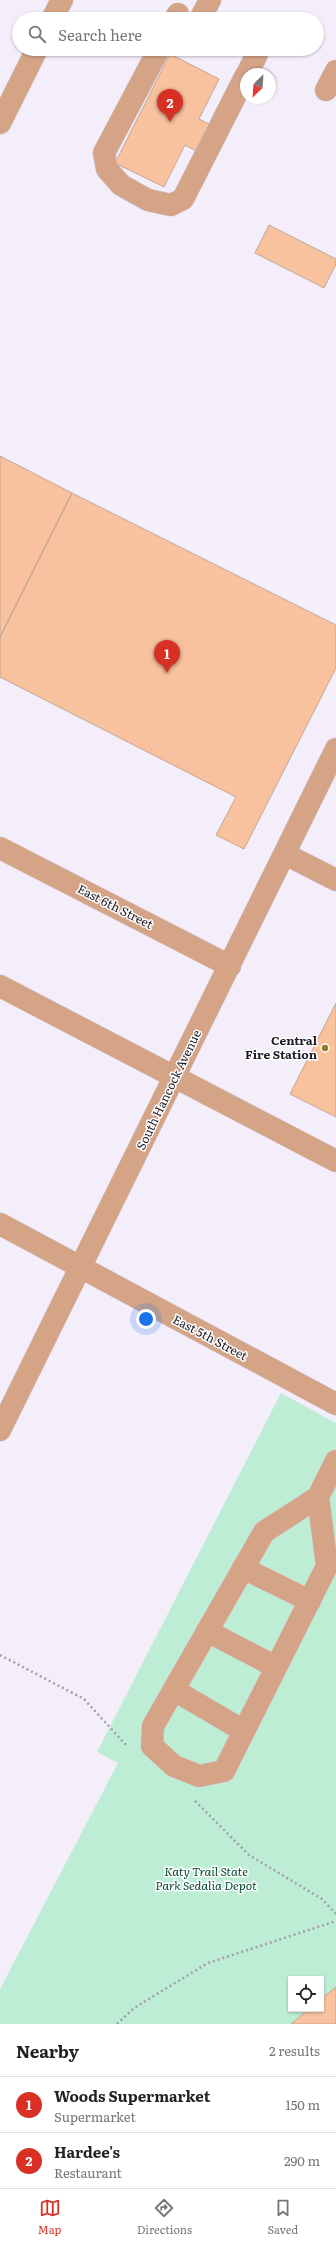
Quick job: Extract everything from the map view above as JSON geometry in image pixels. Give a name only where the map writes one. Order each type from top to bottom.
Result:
[{"type":"street","points":[[56,12],[62,0]]},
{"type":"street","points":[[204,12],[210,0]]},
{"type":"street","points":[[0,124],[8,89],[32,56]]},
{"type":"street","points":[[155,56],[104,154],[107,168],[121,185],[148,200],[171,204],[183,199],[240,87]]},
{"type":"street","points":[[250,68],[256,56]]},
{"type":"street","name":"South Hancock Avenue","points":[[0,1430],[336,749]]},
{"type":"street","name":"East 6th Street","points":[[0,848],[230,966]]},
{"type":"street","points":[[285,854],[336,880]]},
{"type":"street","points":[[0,986],[336,1161]]},
{"type":"street","name":"East 5th Street","points":[[0,1224],[336,1404]]},
{"type":"street","points":[[318,1497],[327,1566],[224,1771],[199,1776],[174,1766],[152,1746],[153,1726],[264,1532],[318,1497],[336,1461]]},
{"type":"street","points":[[243,1568],[310,1601]]},
{"type":"street","points":[[207,1632],[276,1667]]},
{"type":"street","points":[[174,1690],[244,1731]]},
{"type":"path","points":[[117,2024],[134,2008],[208,1963],[336,1920]]},
{"type":"green space","name":"Katy Trail State Park Sedalia Depot","points":[[281,1393],[336,1423],[336,2024],[0,2024],[0,1989],[118,1763],[97,1752]]},
{"type":"building","points":[[169,56],[174,56],[219,79],[199,119],[211,125],[198,152],[185,145],[164,187],[115,163]]},
{"type":"building","points":[[269,225],[336,259],[336,264],[324,288],[255,253]]},
{"type":"building","points":[[0,456],[72,493],[0,637]]},
{"type":"building","points":[[72,493],[336,625],[336,668],[244,849],[216,835],[236,797],[0,677],[0,637]]},
{"type":"building","name":"Central Fire Station","points":[[336,1003],[336,1117],[290,1094]]},
{"type":"building","points":[[336,1987],[336,2024],[291,2024],[305,2012],[324,2012],[324,1997]]},
{"type":"place","name":"Hardee's","points":[[170,122]]},
{"type":"place","name":"Woods Supermarket","points":[[167,673]]},
{"type":"place","name":"Central Fire Station","points":[[325,1048]]}]
